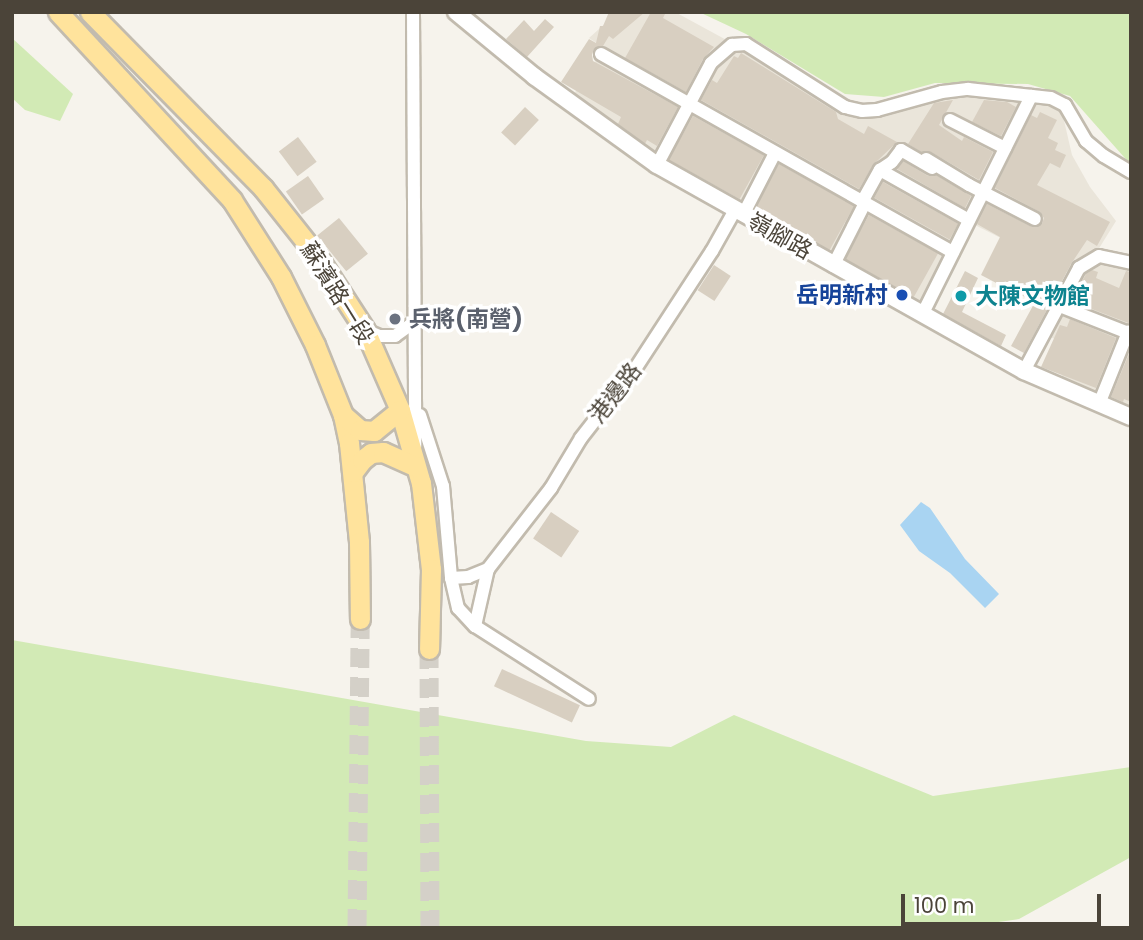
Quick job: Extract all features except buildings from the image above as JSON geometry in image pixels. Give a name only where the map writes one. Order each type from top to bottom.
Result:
[{"type":"main road","name":"蘇濱路一段","points":[[58,12],[232,201],[257,235],[315,345],[343,415],[353,472],[359,542],[360,619]]},
{"type":"main road","name":"蘇濱路一段","points":[[90,12],[263,188],[317,256],[365,330],[408,407],[415,466],[421,483],[431,569],[429,649]]},
{"type":"main road","points":[[343,415],[360,430],[374,430],[408,407]]},
{"type":"main road","points":[[353,472],[371,453],[383,452],[415,466]]},
{"type":"street","points":[[413,12],[417,320],[408,407],[443,486],[451,578],[458,608],[475,626],[589,699]]},
{"type":"street","name":"嶺腳路","points":[[456,12],[535,77],[657,165],[1024,371],[1131,417]]},
{"type":"street","points":[[657,165],[711,63],[725,50],[738,44],[754,46],[845,107],[862,111],[877,110],[954,90],[1051,99],[1065,105],[1086,141],[1104,156],[1131,172]]},
{"type":"street","points":[[601,54],[953,252]]},
{"type":"street","points":[[922,315],[1031,96]]},
{"type":"street","points":[[950,120],[1005,148]]},
{"type":"street","points":[[833,266],[880,170],[892,162],[901,150],[944,175]]},
{"type":"street","name":"港邊路","points":[[488,569],[551,488],[581,438],[635,369],[739,213],[775,153]]},
{"type":"street","points":[[926,159],[1035,219]]},
{"type":"street","points":[[880,170],[969,220]]},
{"type":"street","points":[[1024,371],[1075,274],[1090,259],[1104,256],[1131,264]]},
{"type":"street","points":[[1057,305],[1129,333],[1099,404]]},
{"type":"street","points":[[365,330],[379,336],[395,336],[417,320]]},
{"type":"street","points":[[451,578],[468,577],[488,569]]},
{"type":"street","points":[[475,626],[488,569]]},
{"type":"shaded area","points":[[618,12],[675,12],[743,49],[845,113],[880,116],[939,100],[970,95],[1023,101],[921,307],[699,184],[572,97],[604,48],[589,38]]},
{"type":"shaded area","points":[[1032,103],[1054,107],[1062,112],[1072,155],[1090,187],[1116,221],[1098,250],[1126,259],[1131,250],[1131,410],[1060,380],[1075,347],[1050,337],[1078,277],[973,224]]},
{"type":"green space","points":[[699,12],[1131,12],[1131,165],[1070,96],[1028,84],[935,83],[884,97],[845,94],[746,34]]},
{"type":"green space","points":[[12,38],[73,94],[60,121],[25,110],[12,98]]},
{"type":"green space","points":[[12,640],[586,741],[671,747],[734,715],[933,796],[1131,767],[1131,857],[1019,919],[956,928],[12,928]]},
{"type":"water","points":[[921,502],[930,508],[965,559],[999,594],[985,608],[950,573],[919,551],[900,525]]},
{"type":"tunnel","points":[[357,928],[360,619]]},
{"type":"tunnel","points":[[429,649],[430,928]]},
{"type":"place","name":"岳明新村","points":[[902,295]]},
{"type":"place","name":"大陳文物館","points":[[961,296]]},
{"type":"place","name":"兵將(南營)","points":[[395,319]]}]
